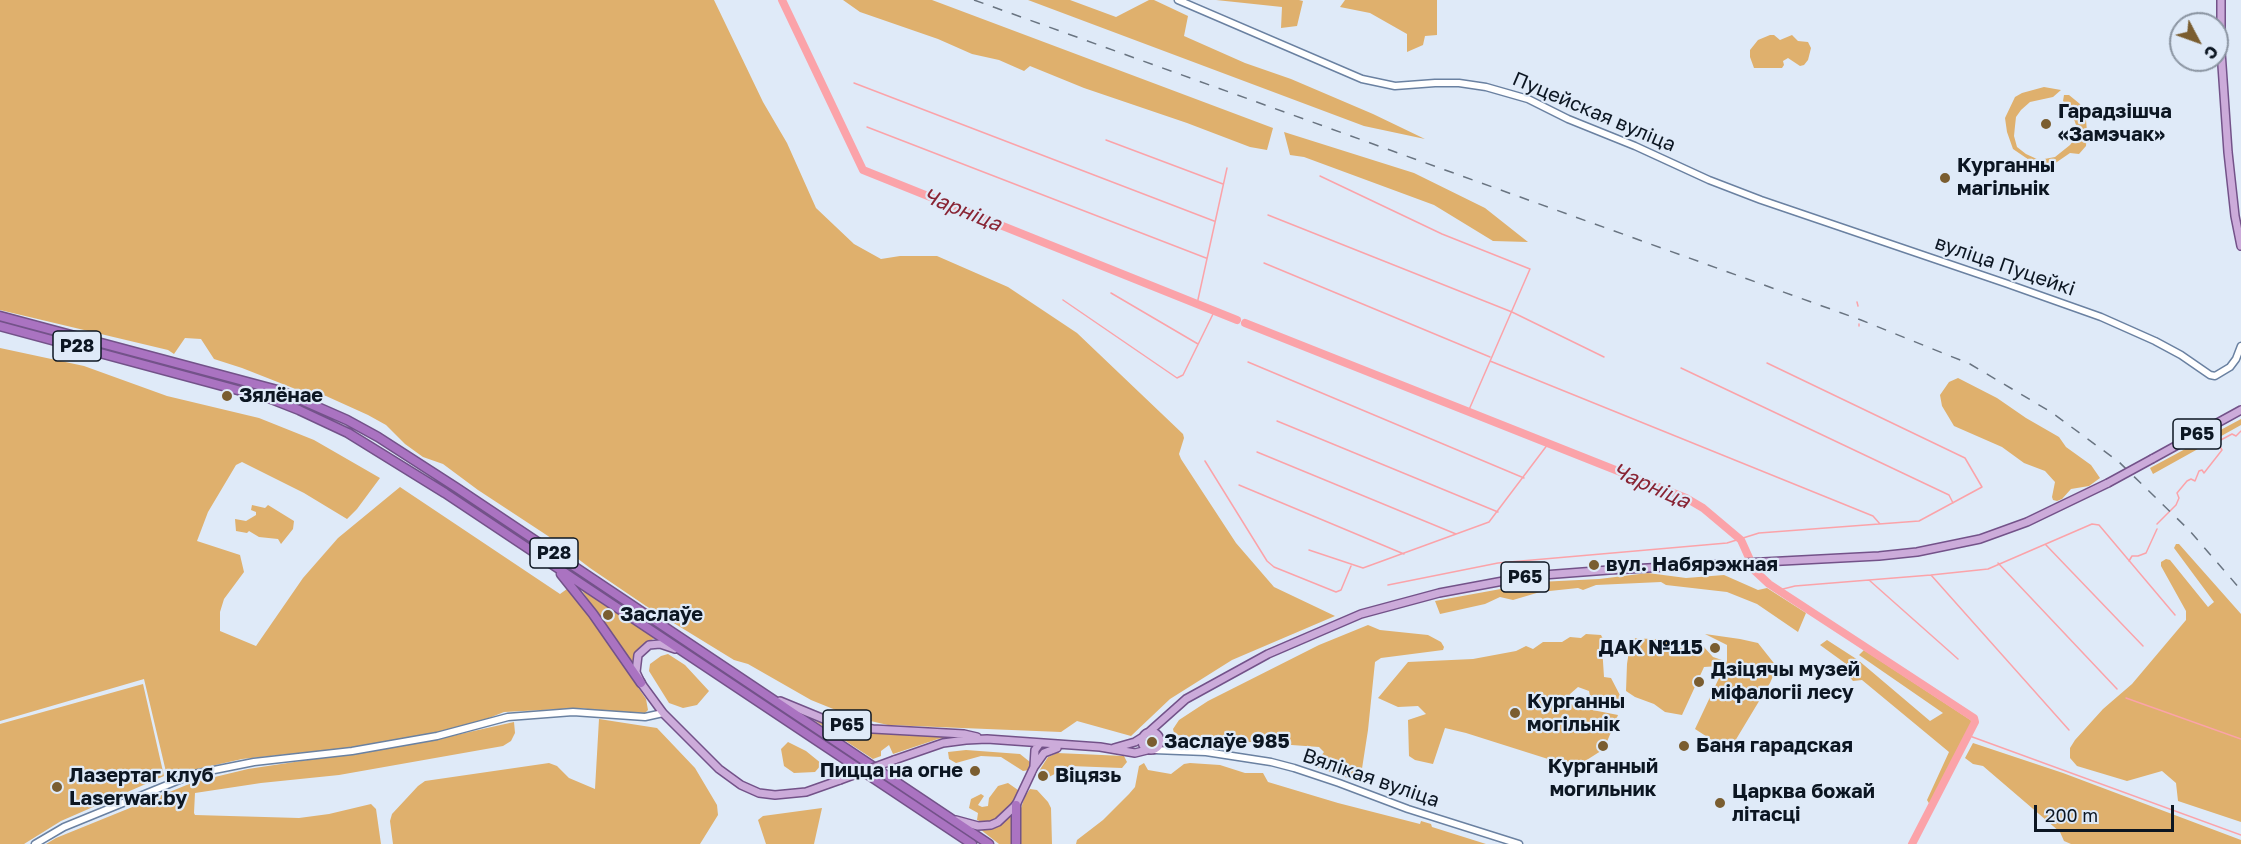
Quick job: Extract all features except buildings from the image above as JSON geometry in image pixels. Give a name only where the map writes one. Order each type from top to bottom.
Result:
[{"type":"highway","name":"Р28","points":[[0,316],[281,391],[378,437],[989,844]]},
{"type":"highway","name":"Р28","points":[[0,326],[229,387],[299,410],[348,433],[387,455],[551,563],[972,844]]},
{"type":"highway","name":"Р65","points":[[551,563],[572,586],[641,683]]},
{"type":"highway","points":[[1016,805],[1016,844]]},
{"type":"main road","points":[[2221,0],[2228,152],[2235,216],[2241,246]]},
{"type":"main road","name":"Р65","points":[[1112,748],[1135,742],[1146,735],[1171,710],[1204,688],[1268,654],[1362,615],[1439,592],[1530,576],[1879,556],[1980,539],[2027,522],[2108,483],[2241,410]]},
{"type":"main road","points":[[641,683],[636,672],[636,662],[643,649],[649,645],[660,644],[688,656]]},
{"type":"main road","name":"Р65","points":[[641,683],[663,713],[719,769],[741,785],[759,793],[787,795],[806,792],[943,742],[987,739]]},
{"type":"main road","name":"Р65","points":[[760,690],[793,707],[836,724],[873,729],[964,734],[987,739],[1065,746],[1112,748],[1135,753],[1151,750]]},
{"type":"main road","points":[[1160,737],[1154,732],[1146,735],[1142,745],[1151,750],[1160,746],[1163,724],[1171,710]]},
{"type":"main road","points":[[1021,742],[1034,757]]},
{"type":"main road","points":[[1040,743],[1044,753]]},
{"type":"main road","points":[[1034,767],[1034,757],[1040,743]]},
{"type":"main road","points":[[951,818],[971,825],[991,825],[998,822],[1016,805],[1034,767],[1044,753],[1065,746]]},
{"type":"street","name":"Пуцейская вуліца","points":[[1178,0],[1362,79],[1395,86],[1459,83],[1486,87],[1528,99],[1568,119],[1737,190]]},
{"type":"street","name":"вуліца Пуцейкі","points":[[1737,190],[2101,317],[2155,341],[2210,375],[2215,376],[2230,367],[2241,346]]},
{"type":"street","points":[[35,844],[64,826],[194,774],[254,762],[352,751],[437,736],[508,717],[573,712],[645,717],[663,713]]},
{"type":"street","points":[[1160,737],[1175,750]]},
{"type":"street","name":"Вялікая вуліца","points":[[1151,750],[1175,750],[1242,757],[1294,768],[1408,809],[1519,844]]},
{"type":"shaded area","points":[[0,0],[714,0],[763,102],[787,143],[816,208],[854,244],[881,259],[900,256],[937,256],[1008,287],[1077,333],[1183,434],[1179,454],[1181,459],[1236,543],[1274,587],[1335,616],[1232,660],[1170,699],[1131,736],[1077,721],[1061,732],[888,725],[853,717],[811,700],[748,664],[734,660],[646,606],[443,464],[423,457],[405,444],[386,425],[368,415],[326,396],[298,390],[214,359],[201,339],[185,338],[174,354],[168,350],[0,310]]},
{"type":"shaded area","points":[[843,0],[932,0],[1273,128],[1267,150],[1250,147],[1084,88],[1030,66],[1024,71],[999,60],[972,54],[938,39],[860,12]]},
{"type":"shaded area","points":[[1028,0],[1070,0],[1116,17],[1149,0],[1154,0],[1188,16],[1184,36],[1373,114],[1425,139],[1364,126]]},
{"type":"shaded area","points":[[1216,0],[1303,1],[1297,26],[1281,28],[1282,7]]},
{"type":"shaded area","points":[[1345,0],[1437,0],[1437,35],[1425,36],[1423,45],[1407,52],[1407,34],[1370,13],[1340,7]]},
{"type":"shaded area","points":[[1770,35],[1780,40],[1792,35],[1798,41],[1808,42],[1811,48],[1808,60],[1800,66],[1788,58],[1783,61],[1782,68],[1754,68],[1750,50],[1758,40]]},
{"type":"shaded area","points":[[2044,87],[2061,90],[2053,97],[2030,102],[2021,110],[2016,117],[2015,126],[2014,136],[2017,147],[2039,160],[2055,157],[2070,145],[2076,137],[2077,128],[2071,110],[2063,101],[2064,95],[2069,95],[2080,104],[2087,131],[2086,146],[2079,154],[2070,153],[2054,164],[2044,166],[2035,164],[2013,149],[2005,118],[2015,97]]},
{"type":"shaded area","points":[[1284,132],[1414,173],[1485,208],[1528,242],[1493,241],[1434,205],[1304,157],[1290,155]]},
{"type":"shaded area","points":[[0,348],[84,366],[167,396],[259,418],[314,440],[380,478],[347,519],[304,493],[242,462],[236,465],[208,512],[197,541],[240,555],[244,572],[224,599],[220,612],[220,631],[256,646],[303,578],[338,538],[400,487],[560,594],[567,589],[591,618],[646,699],[648,710],[635,715],[580,708],[504,712],[474,724],[421,736],[357,747],[242,759],[167,776],[144,679],[0,721]]},
{"type":"shaded area","points":[[1958,378],[1997,398],[2059,437],[2066,447],[2091,465],[2100,478],[2089,486],[2071,489],[2062,499],[2053,500],[2055,482],[2045,471],[2024,463],[2002,447],[1954,426],[1942,406],[1940,395],[1949,382]]},
{"type":"shaded area","points":[[2241,419],[2241,425],[2153,474],[2150,468]]},
{"type":"shaded area","points":[[252,505],[265,508],[268,505],[294,521],[293,529],[281,544],[278,539],[259,537],[249,531],[247,533],[236,531],[235,519],[246,521],[256,515],[256,512],[251,510]]},
{"type":"shaded area","points":[[2176,544],[2179,544],[2241,614],[2241,822],[2178,801],[2176,783],[2162,771],[2127,781],[2077,766],[2070,758],[2070,748],[2075,740],[2103,709],[2132,684],[2186,620],[2186,611],[2161,566],[2161,562],[2166,559],[2170,560],[2208,607],[2214,602],[2174,548]]},
{"type":"shaded area","points":[[1648,573],[1686,578],[1724,575],[1758,590],[1767,588],[1806,613],[1798,632],[1757,604],[1727,592],[1666,585],[1661,582],[1596,585],[1583,590],[1578,588],[1540,592],[1513,600],[1500,597],[1485,604],[1440,614],[1435,601],[1539,582],[1599,579]]},
{"type":"shaded area","points":[[581,589],[655,638],[637,650],[633,670]]},
{"type":"shaded area","points":[[1368,625],[1380,630],[1428,635],[1441,642],[1444,647],[1443,650],[1381,658],[1375,662],[1361,775],[1356,781],[1317,767],[1317,761],[1324,752],[1319,747],[1182,737],[1174,733],[1173,729],[1179,720],[1208,701],[1319,645]]},
{"type":"shaded area","points":[[1586,634],[1601,635],[1603,639],[1611,640],[1611,644],[1602,646],[1604,677],[1611,678],[1624,703],[1617,710],[1591,701],[1589,691],[1578,687],[1570,694],[1569,703],[1577,707],[1618,715],[1604,749],[1582,763],[1567,765],[1445,728],[1433,764],[1415,760],[1409,756],[1408,720],[1426,714],[1418,706],[1398,707],[1378,698],[1408,662],[1473,659],[1516,651],[1526,646],[1533,649],[1543,642],[1562,642],[1570,637],[1581,638]]},
{"type":"shaded area","points":[[1705,634],[1758,643],[1777,667],[1770,683],[1729,751],[1695,729],[1727,661],[1727,645]]},
{"type":"shaded area","points":[[1631,638],[1694,641],[1703,646],[1713,657],[1722,660],[1719,666],[1704,667],[1682,715],[1665,712],[1654,704],[1626,691]]},
{"type":"shaded area","points":[[1827,640],[1858,660],[1930,721],[1943,713],[1859,655],[1864,650],[1972,721],[1930,805],[1927,800],[1949,752],[1862,680],[1853,681],[1847,674],[1849,666],[1820,645]]},
{"type":"shaded area","points":[[668,654],[685,665],[709,691],[697,705],[683,708],[669,703],[649,671],[650,664]]},
{"type":"shaded area","points":[[143,684],[164,776],[61,821],[24,844],[0,844],[0,724]]},
{"type":"shaded area","points":[[599,719],[657,728],[695,768],[717,805],[718,815],[700,844],[393,844],[390,821],[392,814],[425,781],[549,763],[557,766],[569,778],[595,789]]},
{"type":"shaded area","points":[[815,721],[955,736],[938,739],[893,754],[889,745],[881,751],[881,756],[873,759]]},
{"type":"shaded area","points":[[514,722],[515,733],[511,741],[503,746],[339,775],[195,793],[195,815],[299,818],[371,804],[376,809],[381,844],[46,844],[194,782],[248,769],[420,743]]},
{"type":"shaded area","points":[[788,742],[806,751],[822,764],[815,772],[794,773],[784,766],[781,749]]},
{"type":"shaded area","points":[[1973,743],[2063,773],[2241,840],[2241,844],[2071,844],[2064,841],[2060,832],[1983,766],[1973,764],[1965,758]]},
{"type":"shaded area","points":[[966,750],[1020,754],[1030,762],[1029,770],[1023,771],[1001,757],[981,756],[956,763],[949,759],[948,752]]},
{"type":"shaded area","points":[[1057,753],[1124,756],[1127,762],[1122,768],[1070,766],[1047,778],[1046,771],[1039,771],[1048,757]]},
{"type":"shaded area","points":[[1144,763],[1148,770],[1171,774],[1184,764],[1190,763],[1220,765],[1245,773],[1263,773],[1268,782],[1420,824],[1421,821],[1431,824],[1432,827],[1486,844],[1076,844],[1077,840],[1103,820],[1135,787],[1139,766]]},
{"type":"shaded area","points":[[1008,783],[1018,790],[1015,800],[1008,809],[996,820],[984,823],[977,820],[978,813],[969,808],[971,799],[981,794],[984,796],[978,805],[988,806],[989,798],[998,786]]},
{"type":"shaded area","points":[[1030,789],[1037,790],[1051,808],[1052,844],[1018,844],[1021,808]]},
{"type":"shaded area","points":[[822,808],[814,844],[766,844],[758,820],[763,816]]},
{"type":"shaded area","points":[[1013,811],[1011,822],[1013,844],[999,844],[981,830]]},
{"type":"waterway","name":"Чарніца","points":[[782,0],[863,170],[1237,320]]},
{"type":"waterway","points":[[854,83],[1214,221]]},
{"type":"waterway","points":[[867,127],[1206,258]]},
{"type":"waterway","points":[[1106,140],[1223,184]]},
{"type":"waterway","points":[[1197,304],[1227,168]]},
{"type":"waterway","points":[[1320,176],[1442,234],[1530,269],[1468,412]]},
{"type":"waterway","points":[[1268,215],[1512,312],[1604,357]]},
{"type":"waterway","points":[[1264,263],[1490,357]]},
{"type":"waterway","points":[[1111,293],[1198,344]]},
{"type":"waterway","points":[[1063,300],[1177,378],[1183,375],[1214,312]]},
{"type":"waterway","points":[[1857,302],[1858,306]]},
{"type":"waterway","name":"Чарніца","points":[[1245,323],[1686,498],[1703,508],[1741,540],[1755,571],[1769,584],[1974,718],[1975,722],[1912,844]]},
{"type":"waterway","points":[[1490,361],[1873,516],[1880,524]]},
{"type":"waterway","points":[[1248,362],[1524,478]]},
{"type":"waterway","points":[[1388,585],[1498,563],[1727,543],[1759,533],[1919,521],[1982,487],[1965,458],[1767,363]]},
{"type":"waterway","points":[[1681,368],[1949,495],[1953,503]]},
{"type":"waterway","points":[[1277,421],[1498,512]]},
{"type":"waterway","points":[[2157,524],[2176,505],[2179,498],[2177,493],[2187,481],[2191,479],[2195,481],[2199,471],[2202,470],[2204,473],[2222,450],[2217,442],[2232,434],[2236,436],[2241,431]]},
{"type":"waterway","points":[[1309,550],[1363,568],[1489,522],[1548,444]]},
{"type":"waterway","points":[[1257,452],[1456,534]]},
{"type":"waterway","points":[[1205,461],[1267,561],[1274,567],[1336,592],[1341,590],[1351,566]]},
{"type":"waterway","points":[[1239,485],[1404,554]]},
{"type":"waterway","points":[[1931,575],[1988,569],[2092,524],[2099,525],[2175,615]]},
{"type":"waterway","points":[[2129,561],[2132,556],[2146,553],[2157,529]]},
{"type":"waterway","points":[[2046,545],[2143,646]]},
{"type":"waterway","points":[[1998,563],[2117,689]]},
{"type":"waterway","points":[[1869,580],[1931,575],[2069,730]]},
{"type":"waterway","points":[[1779,590],[1795,586],[1869,580],[1958,659]]},
{"type":"waterway","points":[[2126,698],[2241,739]]},
{"type":"waterway","points":[[1967,735],[2241,835]]},
{"type":"railway","points":[[974,0],[1861,320],[1970,364],[2051,412],[2119,462],[2189,530],[2241,590]]},
{"type":"place","name":"Гарадзішча «Замэчак»","points":[[2046,124]]},
{"type":"place","name":"Курганны магільнік","points":[[1945,178]]},
{"type":"place","name":"Зялёнае","points":[[227,396]]},
{"type":"place","name":"вул. Набярэжная","points":[[1594,565]]},
{"type":"place","name":"Заслаўе","points":[[608,615]]},
{"type":"place","name":"ДАК №115","points":[[1715,648]]},
{"type":"place","name":"Дзіцячы музей міфалогіі лесу","points":[[1699,682]]},
{"type":"place","name":"Курганны могільнік","points":[[1515,713]]},
{"type":"place","name":"Заслаўе 985","points":[[1152,742]]},
{"type":"place","name":"Курганный могильник","points":[[1603,746]]},
{"type":"place","name":"Баня гарадская","points":[[1684,746]]},
{"type":"place","name":"Пицца на огне","points":[[975,771]]},
{"type":"place","name":"Віцязь","points":[[1043,776]]},
{"type":"place","name":"Лазертаг клуб Laserwar.by","points":[[57,787]]},
{"type":"place","name":"Царква божай літасці","points":[[1720,803]]}]
